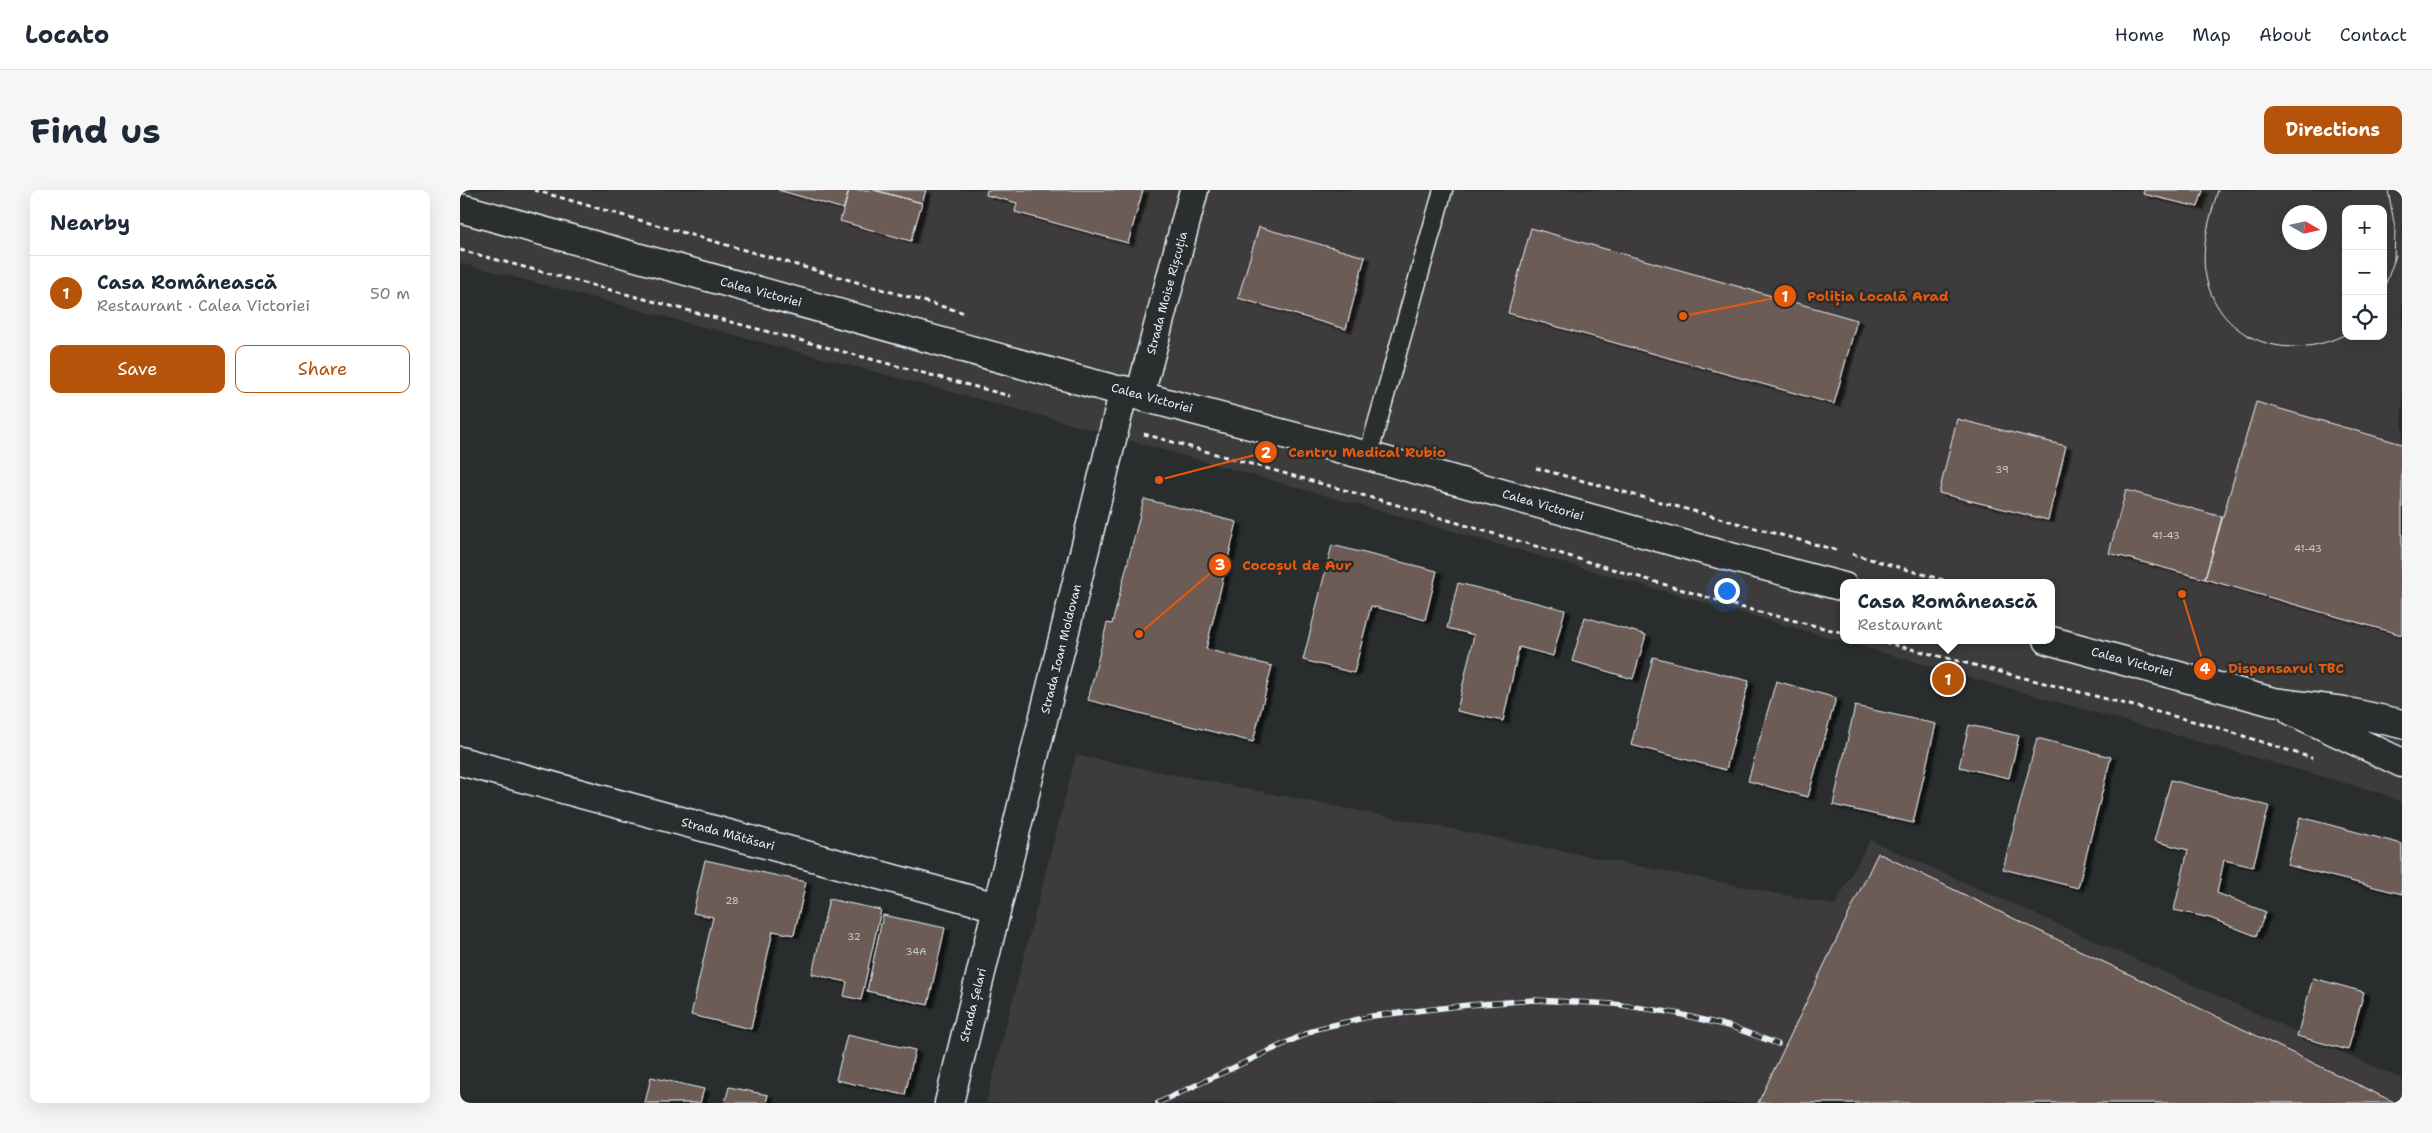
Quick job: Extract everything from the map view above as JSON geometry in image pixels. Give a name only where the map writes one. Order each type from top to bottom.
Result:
[{"type":"main road","name":"Strada Moise Rișcuția","points":[[1132,393],[1194,190]]},
{"type":"main road","name":"Calea Victoriei","points":[[460,208],[1066,376],[1368,456],[1694,548],[1840,586]]},
{"type":"main road","name":"Strada Ioan Moldovan","points":[[997,907],[1116,426],[1132,393]]},
{"type":"main road","name":"Calea Victoriei","points":[[2055,642],[2273,702],[2344,712],[2402,724]]},
{"type":"main road","name":"Calea Victoriei","points":[[2273,702],[2402,763]]},
{"type":"main road","points":[[2314,722],[2402,746]]},
{"type":"main road","name":"Strada Mătăsari","points":[[460,761],[997,907]]},
{"type":"main road","name":"Strada Șelari","points":[[948,1103],[997,907]]},
{"type":"lane","points":[[1368,456],[1443,190]]},
{"type":"path","points":[[460,250],[1016,398]]},
{"type":"path","points":[[1116,426],[1394,504],[1740,607],[1840,631]]},
{"type":"path","points":[[1892,644],[2212,726],[2317,759]]},
{"type":"shaded area","points":[[460,190],[2402,190],[2402,803],[2384,794],[1852,644],[2055,644],[2055,579],[1840,579],[1840,641],[1043,416],[460,263]]},
{"type":"shaded area","points":[[1076,755],[1835,905],[1870,840],[2402,1079],[2402,1103],[986,1103]]},
{"type":"building","points":[[778,190],[849,190],[844,209]]},
{"type":"building","points":[[849,190],[874,190],[922,203],[911,241],[840,221]]},
{"type":"building","points":[[874,190],[926,190],[922,203]]},
{"type":"building","points":[[987,190],[1143,190],[1128,243],[1015,212],[1017,203],[986,195]]},
{"type":"building","points":[[2144,190],[2203,190],[2198,207],[2143,194]]},
{"type":"building","points":[[1259,227],[1365,257],[1346,329],[1238,298]]},
{"type":"building","points":[[1531,228],[1857,320],[1834,404],[1508,313]]},
{"type":"building","points":[[2256,402],[2402,444],[2402,635],[2205,579]]},
{"type":"building","points":[[1957,419],[2066,446],[2048,520],[1939,493]]},
{"type":"building","points":[[2126,490],[2222,517],[2205,579],[2109,553]]},
{"type":"building","points":[[1144,499],[1237,522],[1206,649],[1272,666],[1253,742],[1088,700],[1107,623],[1112,624]]},
{"type":"building","points":[[1332,545],[1437,571],[1425,620],[1371,606],[1354,673],[1303,660]]},
{"type":"building","points":[[1458,583],[1565,610],[1553,656],[1519,647],[1503,721],[1457,711],[1474,635],[1447,628]]},
{"type":"building","points":[[1585,617],[1646,635],[1633,679],[1572,661]]},
{"type":"building","points":[[1653,657],[1749,681],[1726,770],[1631,745]]},
{"type":"building","points":[[1776,681],[1836,698],[1808,797],[1748,781]]},
{"type":"building","points":[[1855,706],[1936,724],[1913,823],[1833,805]]},
{"type":"building","points":[[1969,725],[2019,736],[2009,778],[1959,767]]},
{"type":"building","points":[[2037,738],[2111,757],[2078,888],[2003,869]]},
{"type":"building","points":[[2171,780],[2269,806],[2253,867],[2224,860],[2217,893],[2266,912],[2256,936],[2210,918],[2174,910],[2188,850],[2154,841]]},
{"type":"building","points":[[2300,817],[2402,844],[2402,894],[2287,865]]},
{"type":"building","points":[[1878,853],[2396,1103],[1758,1103]]},
{"type":"building","points":[[705,860],[806,882],[794,935],[773,931],[751,1029],[691,1015],[713,917],[693,913]]},
{"type":"building","points":[[829,899],[881,910],[861,1000],[844,996],[847,982],[812,974]]},
{"type":"building","points":[[883,915],[945,928],[928,1005],[867,991]]},
{"type":"building","points":[[2313,978],[2364,992],[2348,1050],[2297,1036]]},
{"type":"building","points":[[847,1035],[915,1050],[905,1095],[836,1080]]},
{"type":"building","points":[[651,1077],[704,1089],[700,1103],[645,1103]]},
{"type":"building","points":[[729,1087],[768,1095],[766,1103],[725,1103]]},
{"type":"tram line","points":[[2218,190],[2207,233],[2204,266],[2214,300],[2226,318],[2242,332],[2260,341],[2281,346],[2302,347],[2324,343],[2342,336]]},
{"type":"tram line","points":[[2388,190],[2395,228],[2394,261]]},
{"type":"tram line","points":[[2387,281],[2396,255]]},
{"type":"railway","points":[[1158,1103],[1316,1029],[1372,1016],[1468,1005],[1534,1000],[1614,1004],[1675,1013],[1732,1027],[1778,1044]]},
{"type":"place","name":"Poliția Locală Arad","points":[[1683,316]]},
{"type":"place","name":"Centru Medical Rubio","points":[[1159,480]]},
{"type":"place","name":"Dispensarul TBC","points":[[2182,594]]},
{"type":"place","name":"Cocoșul de Aur","points":[[1139,634]]},
{"type":"place","name":"Casa Românească","points":[[1948,679]]}]
